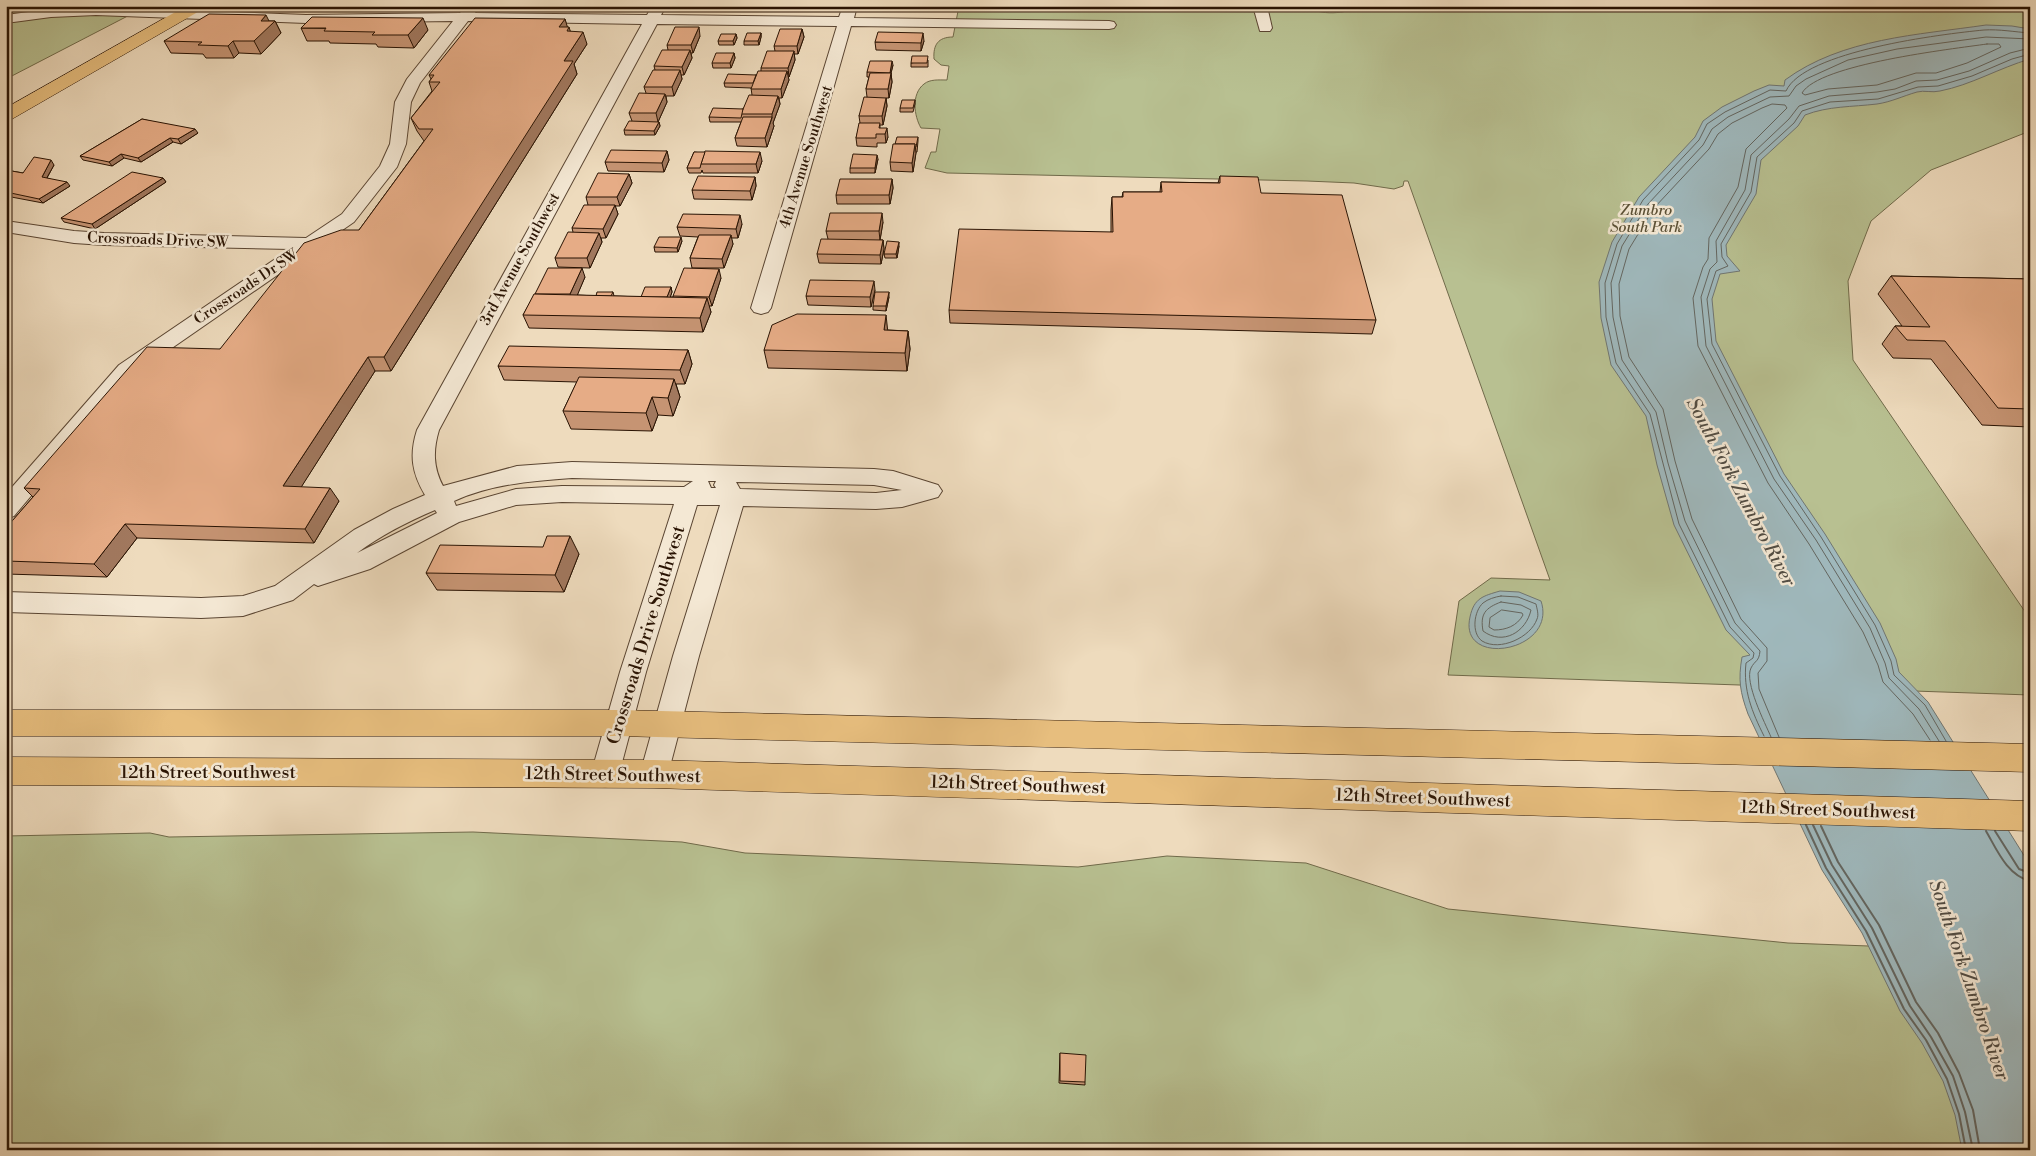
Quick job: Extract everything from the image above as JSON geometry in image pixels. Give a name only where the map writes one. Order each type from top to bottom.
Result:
[{"type":"main road","points":[[74,58],[162,9]]},
{"type":"main road","points":[[6,114],[192,9]]},
{"type":"main road","points":[[6,724],[618,723],[2030,758]]},
{"type":"main road","name":"12th Street Southwest","points":[[6,771],[654,774],[2030,816]]},
{"type":"street","points":[[1260,6],[1265,28]]},
{"type":"street","points":[[6,19],[80,11],[192,9],[235,18],[350,19],[445,16],[469,11],[655,12],[848,14],[975,23],[1109,25]]},
{"type":"street","name":"Crossroads Dr SW","points":[[6,510],[126,370],[348,218],[388,167],[398,144],[403,102],[413,82],[469,11]]},
{"type":"street","name":"3rd Avenue Southwest","points":[[444,506],[425,473],[422,459],[423,442],[428,430],[655,12]]},
{"type":"street","name":"4th Avenue Southwest","points":[[760,308],[848,14]]},
{"type":"street","name":"Crossroads Drive SW","points":[[6,226],[74,237],[104,239],[310,244]]},
{"type":"street","points":[[6,602],[200,608],[243,606],[284,593],[301,580],[361,562],[444,506],[493,480],[537,472],[572,470],[719,472],[874,477],[893,479],[930,491],[902,499],[876,501],[612,494],[537,495],[444,506]]},
{"type":"street","points":[[688,497],[719,472]]},
{"type":"street","points":[[654,774],[666,724],[734,498],[719,472]]},
{"type":"street","name":"Crossroads Drive Southwest","points":[[605,774],[618,723],[688,497]]},
{"type":"green space","points":[[6,6],[147,6],[6,79]]},
{"type":"green space","name":"Zumbro South Park","points":[[959,6],[1164,6],[1165,11],[1266,12],[1264,6],[1306,6],[1325,13],[1333,13],[1348,11],[1360,6],[2030,6],[2030,131],[1931,170],[1871,221],[1848,281],[1853,360],[2030,619],[2030,695],[1448,675],[1459,601],[1491,578],[1550,580],[1408,181],[1404,181],[1403,186],[1394,189],[1354,183],[947,173],[925,168],[931,152],[936,152],[940,129],[921,128],[915,111],[915,99],[920,88],[926,82],[947,80],[949,66],[941,65],[934,59],[934,50],[940,40],[953,37]]},
{"type":"green space","points":[[473,832],[682,842],[745,853],[1078,867],[1167,856],[1306,863],[1448,909],[1788,943],[2030,952],[2030,1150],[6,1150],[6,836],[150,833],[169,837]]},
{"type":"water","name":"South Fork Zumbro River","points":[[1986,25],[2030,29],[2030,59],[1974,81],[1937,92],[1920,91],[1882,103],[1831,108],[1805,115],[1798,126],[1761,160],[1756,194],[1726,245],[1727,256],[1740,271],[1720,274],[1712,299],[1716,341],[1784,474],[1825,534],[1880,623],[1896,659],[1899,672],[1928,702],[2030,865],[2030,1150],[1962,1150],[1955,1115],[1943,1081],[1922,1043],[1900,1011],[1862,933],[1822,870],[1745,706],[1740,686],[1741,665],[1742,657],[1750,655],[1726,630],[1674,525],[1657,465],[1646,416],[1611,365],[1601,318],[1599,282],[1612,242],[1639,197],[1695,137],[1703,121],[1722,107],[1769,85],[1784,86],[1785,80],[1807,66],[1831,55],[1856,47],[1881,40]]},
{"type":"water","points":[[1500,591],[1519,592],[1541,601],[1542,618],[1535,632],[1523,642],[1507,648],[1492,648],[1478,644],[1470,633],[1470,617],[1474,606],[1480,599]]},
{"type":"building","points":[[209,14],[266,15],[261,21],[275,21],[254,41],[233,41],[228,46],[198,45],[202,42],[164,41]]},
{"type":"building","points":[[312,17],[423,18],[408,35],[372,35],[375,32],[324,31],[326,28],[301,28]]},
{"type":"building","points":[[475,18],[565,19],[559,27],[569,27],[567,31],[583,32],[564,61],[573,61],[384,357],[368,357],[283,486],[330,488],[305,529],[125,524],[94,564],[6,561],[6,528],[40,489],[24,488],[147,347],[220,349],[304,243],[341,230],[359,230],[433,129],[419,129],[411,118],[440,82],[429,82],[434,75],[429,75]]},
{"type":"building","points":[[675,27],[699,27],[691,45],[667,45]]},
{"type":"building","points":[[780,29],[802,29],[797,46],[774,46]]},
{"type":"building","points":[[878,32],[923,33],[921,43],[875,42]]},
{"type":"building","points":[[747,33],[761,33],[758,41],[744,41]]},
{"type":"building","points":[[721,34],[736,34],[733,41],[718,41]]},
{"type":"building","points":[[662,50],[690,50],[682,67],[654,66]]},
{"type":"building","points":[[767,51],[794,51],[788,68],[761,68]]},
{"type":"building","points":[[716,53],[734,53],[730,63],[712,63]]},
{"type":"building","points":[[912,56],[928,56],[927,63],[911,63]]},
{"type":"building","points":[[870,61],[892,61],[890,73],[867,72]]},
{"type":"building","points":[[653,70],[680,70],[672,87],[644,87]]},
{"type":"building","points":[[758,71],[787,71],[781,89],[751,89]]},
{"type":"building","points":[[870,73],[891,73],[888,89],[866,89]]},
{"type":"building","points":[[728,74],[756,75],[753,83],[724,83]]},
{"type":"building","points":[[639,93],[665,94],[656,113],[629,113]]},
{"type":"building","points":[[749,95],[778,96],[772,114],[741,114]]},
{"type":"building","points":[[864,97],[886,98],[882,116],[859,116]]},
{"type":"building","points":[[902,100],[915,100],[913,108],[900,108]]},
{"type":"building","points":[[713,108],[743,109],[741,118],[709,117]]},
{"type":"building","points":[[743,117],[772,117],[765,138],[735,138]]},
{"type":"building","points":[[142,119],[195,129],[178,139],[170,138],[138,158],[121,154],[109,162],[80,156]]},
{"type":"building","points":[[629,121],[659,122],[654,131],[624,130]]},
{"type":"building","points":[[859,123],[880,123],[879,128],[887,128],[885,134],[876,134],[876,138],[856,138]]},
{"type":"building","points":[[897,137],[918,137],[916,147],[915,144],[895,144]]},
{"type":"building","points":[[893,144],[915,144],[912,163],[890,162]]},
{"type":"building","points":[[611,150],[667,151],[662,163],[605,162]]},
{"type":"building","points":[[705,151],[760,152],[756,164],[701,164]]},
{"type":"building","points":[[694,152],[705,152],[700,168],[687,168]]},
{"type":"building","points":[[853,154],[877,155],[875,168],[850,168]]},
{"type":"building","points":[[34,157],[51,160],[42,177],[67,182],[39,199],[6,192],[6,170],[23,173]]},
{"type":"building","points":[[132,172],[163,178],[92,224],[61,218]]},
{"type":"building","points":[[598,173],[629,174],[617,197],[586,197]]},
{"type":"building","points":[[698,176],[755,177],[750,191],[692,190]]},
{"type":"building","points":[[1220,176],[1258,177],[1261,193],[1342,195],[1376,320],[949,310],[959,229],[1113,232],[1112,197],[1123,197],[1123,192],[1162,192],[1161,182],[1220,183]]},
{"type":"building","points":[[840,179],[892,179],[889,195],[836,195]]},
{"type":"building","points":[[584,205],[615,205],[603,229],[572,228]]},
{"type":"building","points":[[830,213],[882,213],[879,231],[826,231]]},
{"type":"building","points":[[683,214],[740,215],[736,229],[677,227]]},
{"type":"building","points":[[568,232],[599,233],[587,258],[555,258]]},
{"type":"building","points":[[699,235],[731,235],[722,259],[690,258]]},
{"type":"building","points":[[659,237],[681,237],[677,248],[654,247]]},
{"type":"building","points":[[821,239],[883,240],[880,255],[817,254]]},
{"type":"building","points":[[887,241],[899,242],[896,254],[884,254]]},
{"type":"building","points":[[548,268],[582,268],[570,294],[535,294]]},
{"type":"building","points":[[684,268],[719,269],[709,297],[673,296]]},
{"type":"building","points":[[1891,276],[2030,279],[2030,409],[1998,408],[1945,341],[1907,340],[1895,326],[1930,327]]},
{"type":"building","points":[[810,280],[874,281],[870,297],[806,296]]},
{"type":"building","points":[[645,287],[671,287],[667,297],[641,297]]},
{"type":"building","points":[[597,292],[613,292],[611,296],[596,296]]},
{"type":"building","points":[[875,292],[889,292],[886,306],[873,306]]},
{"type":"building","points":[[534,294],[707,298],[700,318],[523,315]]},
{"type":"building","points":[[797,314],[886,315],[884,330],[908,331],[905,353],[764,350],[772,325]]},
{"type":"building","points":[[509,346],[688,350],[680,370],[498,366]]},
{"type":"building","points":[[579,377],[674,379],[668,398],[652,397],[646,413],[563,411]]},
{"type":"building","points":[[547,536],[570,536],[555,575],[426,573],[440,545],[543,547]]},
{"type":"building","points":[[1060,1053],[1086,1055],[1085,1082],[1060,1081]]}]
